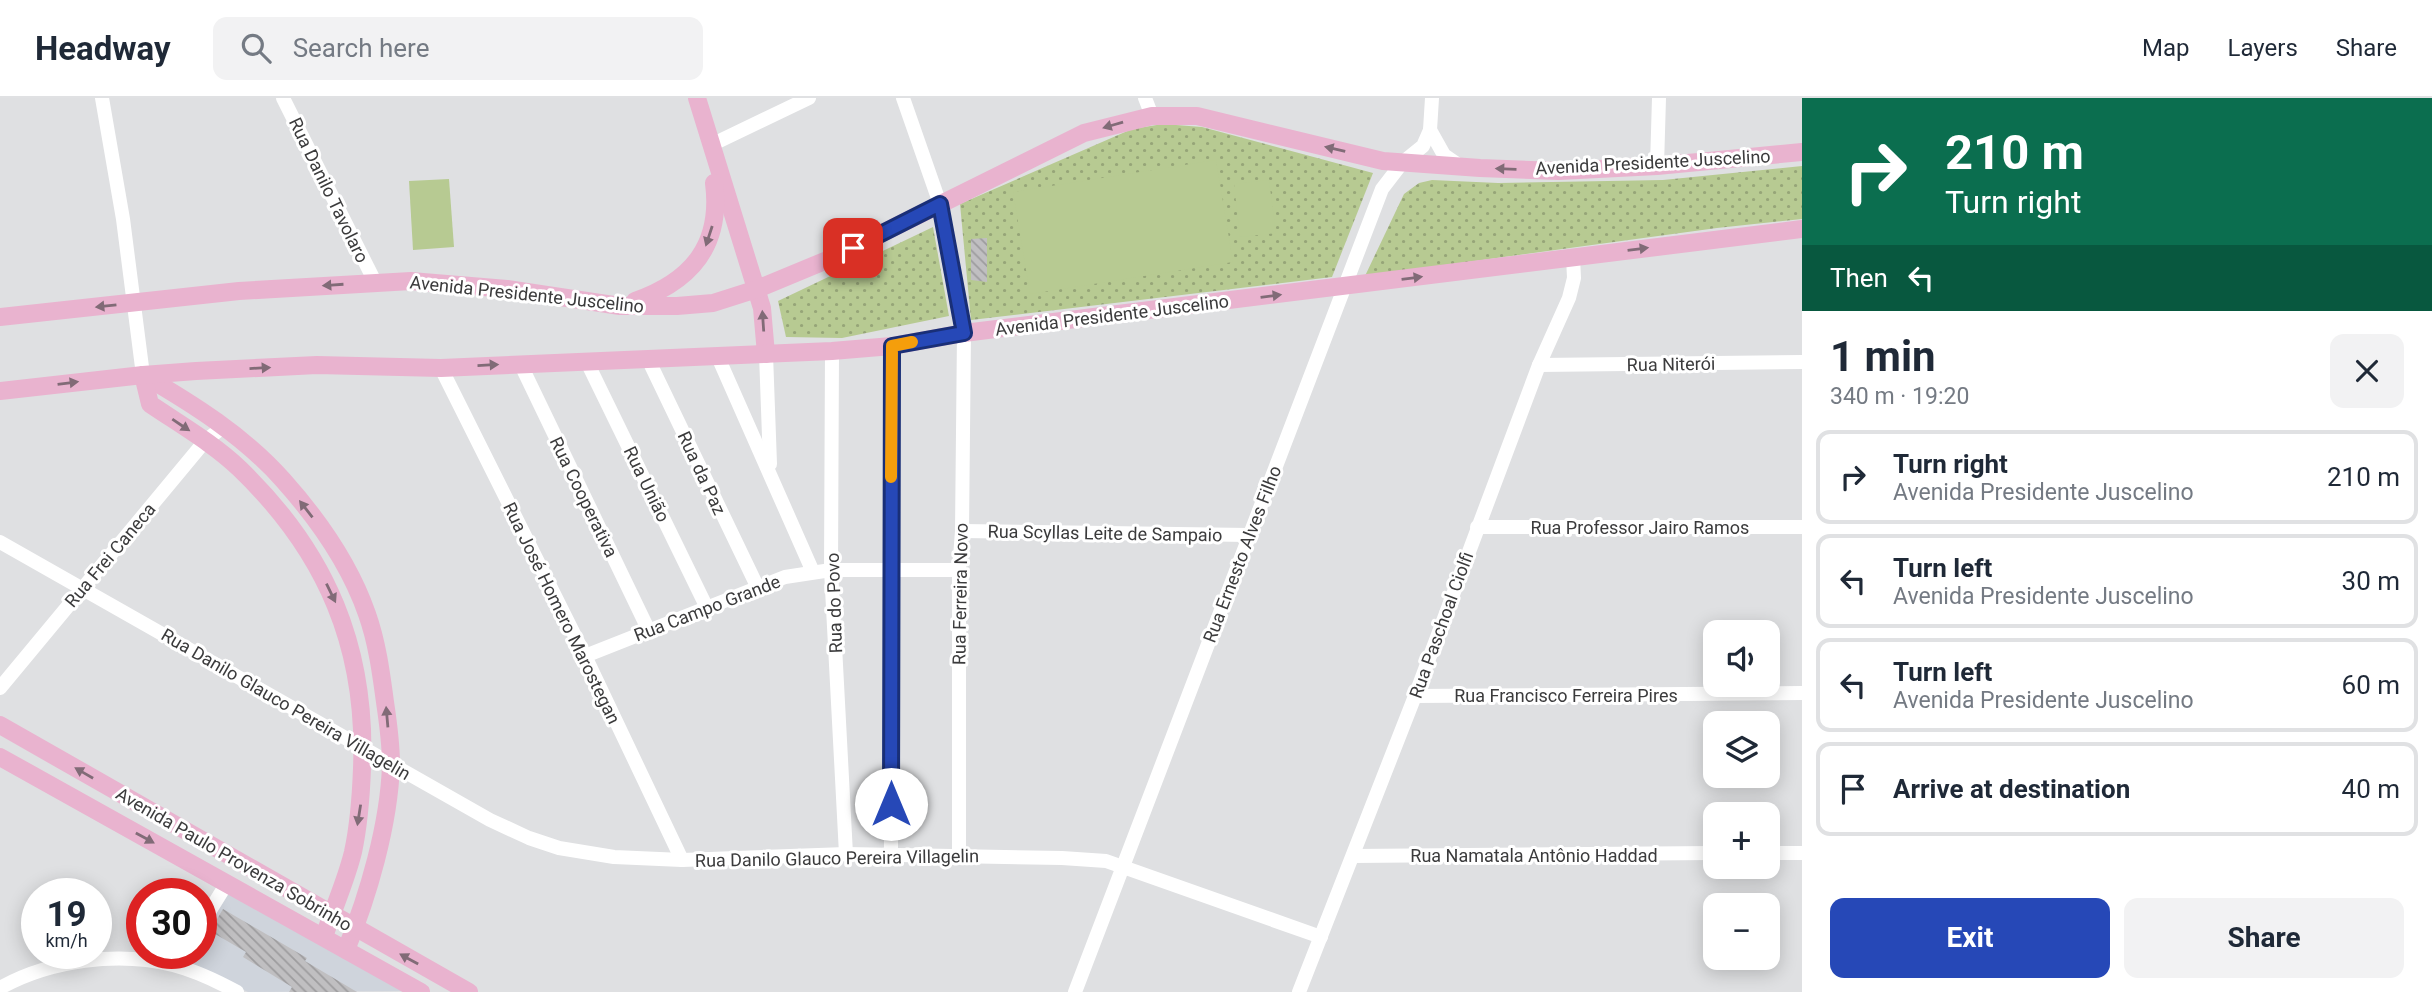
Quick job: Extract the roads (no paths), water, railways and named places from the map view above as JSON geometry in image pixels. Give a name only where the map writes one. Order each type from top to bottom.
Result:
[{"type":"main road","points":[[697,98],[757,289],[762,308],[766,354]]},
{"type":"main road","name":"Avenida Presidente Juscelino","points":[[0,317],[239,291],[411,281],[467,284],[620,306],[713,303],[757,289],[832,258],[1084,133],[1152,116],[1197,116],[1402,163],[1559,171],[1657,166],[1802,152]]},
{"type":"main road","points":[[620,306],[657,293],[677,281],[690,271],[702,255],[709,242],[717,208],[711,145]]},
{"type":"main road","name":"Avenida Presidente Juscelino","points":[[0,391],[143,374],[196,371],[317,365],[441,368],[586,360],[718,357],[892,346],[964,333],[1802,229]]},
{"type":"main road","points":[[187,400],[196,371]]},
{"type":"main road","points":[[143,374],[187,400],[223,427],[282,479],[335,549],[357,592],[376,646],[387,713],[391,765],[378,848],[346,950]]},
{"type":"main road","points":[[143,374],[150,404],[205,441],[240,469],[277,509],[307,549],[333,596],[353,653],[361,706],[361,805],[352,853],[324,937]]},
{"type":"main road","name":"Avenida Paulo Provenza Sobrinho","points":[[0,725],[469,992]]},
{"type":"main road","name":"Avenida Paulo Provenza Sobrinho","points":[[0,757],[417,991]]},
{"type":"street","points":[[102,98],[123,219],[143,374]]},
{"type":"street","name":"Rua Danilo Tavolaro","points":[[284,98],[375,282]]},
{"type":"street","points":[[711,145],[809,98]]},
{"type":"street","points":[[902,98],[940,204],[964,333]]},
{"type":"street","points":[[1145,98],[1152,116]]},
{"type":"street","points":[[1432,98],[1430,130],[1444,155],[1460,166]]},
{"type":"street","points":[[1657,166],[1660,98]]},
{"type":"street","name":"Rua Ernesto Alves Filho","points":[[1075,992],[1382,189],[1402,163],[1423,146],[1430,130]]},
{"type":"street","name":"Rua Paschoal Ciolfi","points":[[1299,992],[1415,696],[1539,365],[1569,298],[1574,278],[1573,257]]},
{"type":"street","name":"Rua Ferreira Novo","points":[[959,856],[958,570],[962,531],[964,333]]},
{"type":"street","points":[[891,856],[892,346]]},
{"type":"street","name":"Rua do Povo","points":[[832,351],[831,570],[846,854]]},
{"type":"street","points":[[766,354],[771,473]]},
{"type":"street","name":"Rua do Povo","points":[[718,357],[813,572]]},
{"type":"street","name":"Rua da Paz","points":[[648,359],[757,586]]},
{"type":"street","name":"Rua União","points":[[586,360],[707,608]]},
{"type":"street","name":"Rua Niterói","points":[[1539,365],[1802,362]]},
{"type":"street","name":"Rua Cooperativa","points":[[520,363],[649,631]]},
{"type":"street","name":"Rua José Homero Marostegan","points":[[441,368],[585,656],[682,859]]},
{"type":"street","name":"Rua Frei Caneca","points":[[0,688],[205,441],[223,427]]},
{"type":"street","name":"Rua Professor Jairo Ramos","points":[[1477,527],[1802,527]]},
{"type":"street","name":"Rua Scyllas Leite de Sampaio","points":[[962,531],[1249,535]]},
{"type":"street","name":"Rua Danilo Glauco Pereira Villagelin","points":[[0,542],[490,820],[559,848],[614,857],[682,859],[846,854],[1105,861],[1321,937]]},
{"type":"street","name":"Rua Campo Grande","points":[[585,656],[785,577],[831,570],[958,570]]},
{"type":"street","name":"Rua Francisco Ferreira Pires","points":[[1415,696],[1802,693]]},
{"type":"street","name":"Rua Namatala Antônio Haddad","points":[[1353,856],[1703,853]]},
{"type":"street","points":[[1780,853],[1802,853]]},
{"type":"street","points":[[217,900],[228,883]]},
{"type":"street","points":[[0,988],[35,973],[72,963],[128,960],[173,965],[209,977],[237,992]]}]
